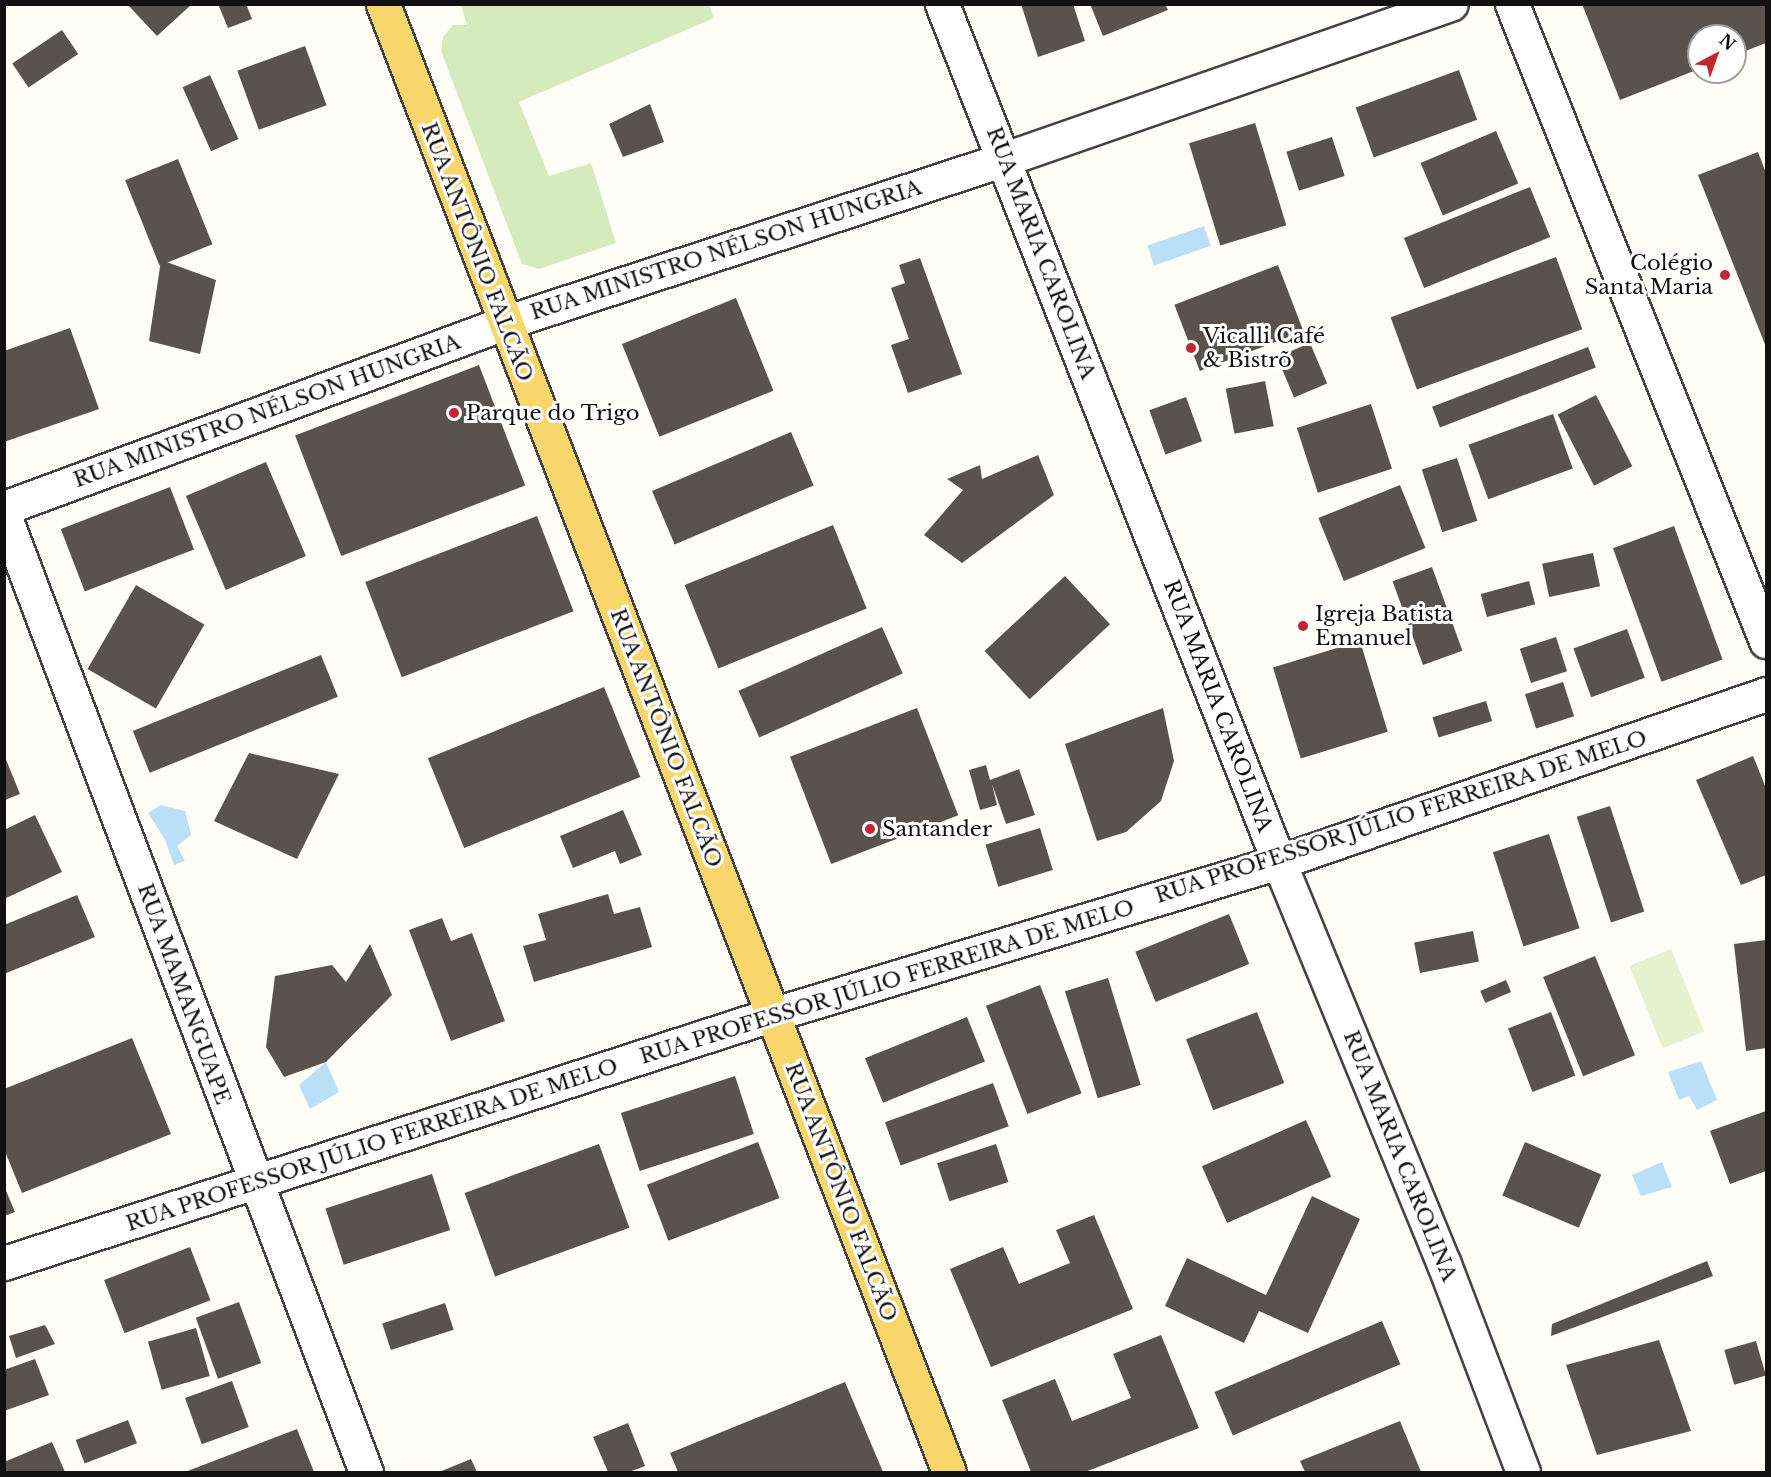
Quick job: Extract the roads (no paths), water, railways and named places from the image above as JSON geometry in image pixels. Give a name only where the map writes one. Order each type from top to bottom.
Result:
[{"type":"main road","name":"RUA ANTÔNIO FALCÃO","points":[[383,4],[949,1473]]},
{"type":"street","name":"RUA MARIA CAROLINA","points":[[942,4],[1005,159],[1279,862],[1444,1264],[1523,1473]]},
{"type":"street","name":"RUA MINISTRO NÉLSON HUNGRIA","points":[[4,508],[504,323],[1005,159],[1451,4]]},
{"type":"street","points":[[1512,4],[1767,641]]},
{"type":"street","name":"RUA MAMANGUAPE","points":[[4,515],[366,1473]]},
{"type":"street","name":"RUA PROFESSOR JÚLIO FERREIRA DE MELO","points":[[4,1263],[255,1184],[774,1014],[1279,862],[1767,694]]},
{"type":"water","points":[[1204,226],[1211,246],[1154,265],[1147,246]]},
{"type":"water","points":[[161,805],[185,811],[191,835],[177,846],[185,861],[174,865],[165,840],[148,813]]},
{"type":"water","points":[[1701,1061],[1717,1100],[1697,1110],[1689,1096],[1679,1100],[1668,1072]]},
{"type":"water","points":[[326,1062],[339,1092],[310,1109],[299,1085]]},
{"type":"water","points":[[1662,1162],[1672,1187],[1641,1196],[1632,1175]]},
{"type":"place","name":"Colégio Santa Maria","points":[[1725,275]]},
{"type":"place","name":"Vicalli Café & Bistrõ","points":[[1191,348]]},
{"type":"place","name":"Parque do Trigo","points":[[454,413]]},
{"type":"place","name":"Igreja Batista Emanuel","points":[[1303,626]]},
{"type":"place","name":"Santander","points":[[870,829]]}]
